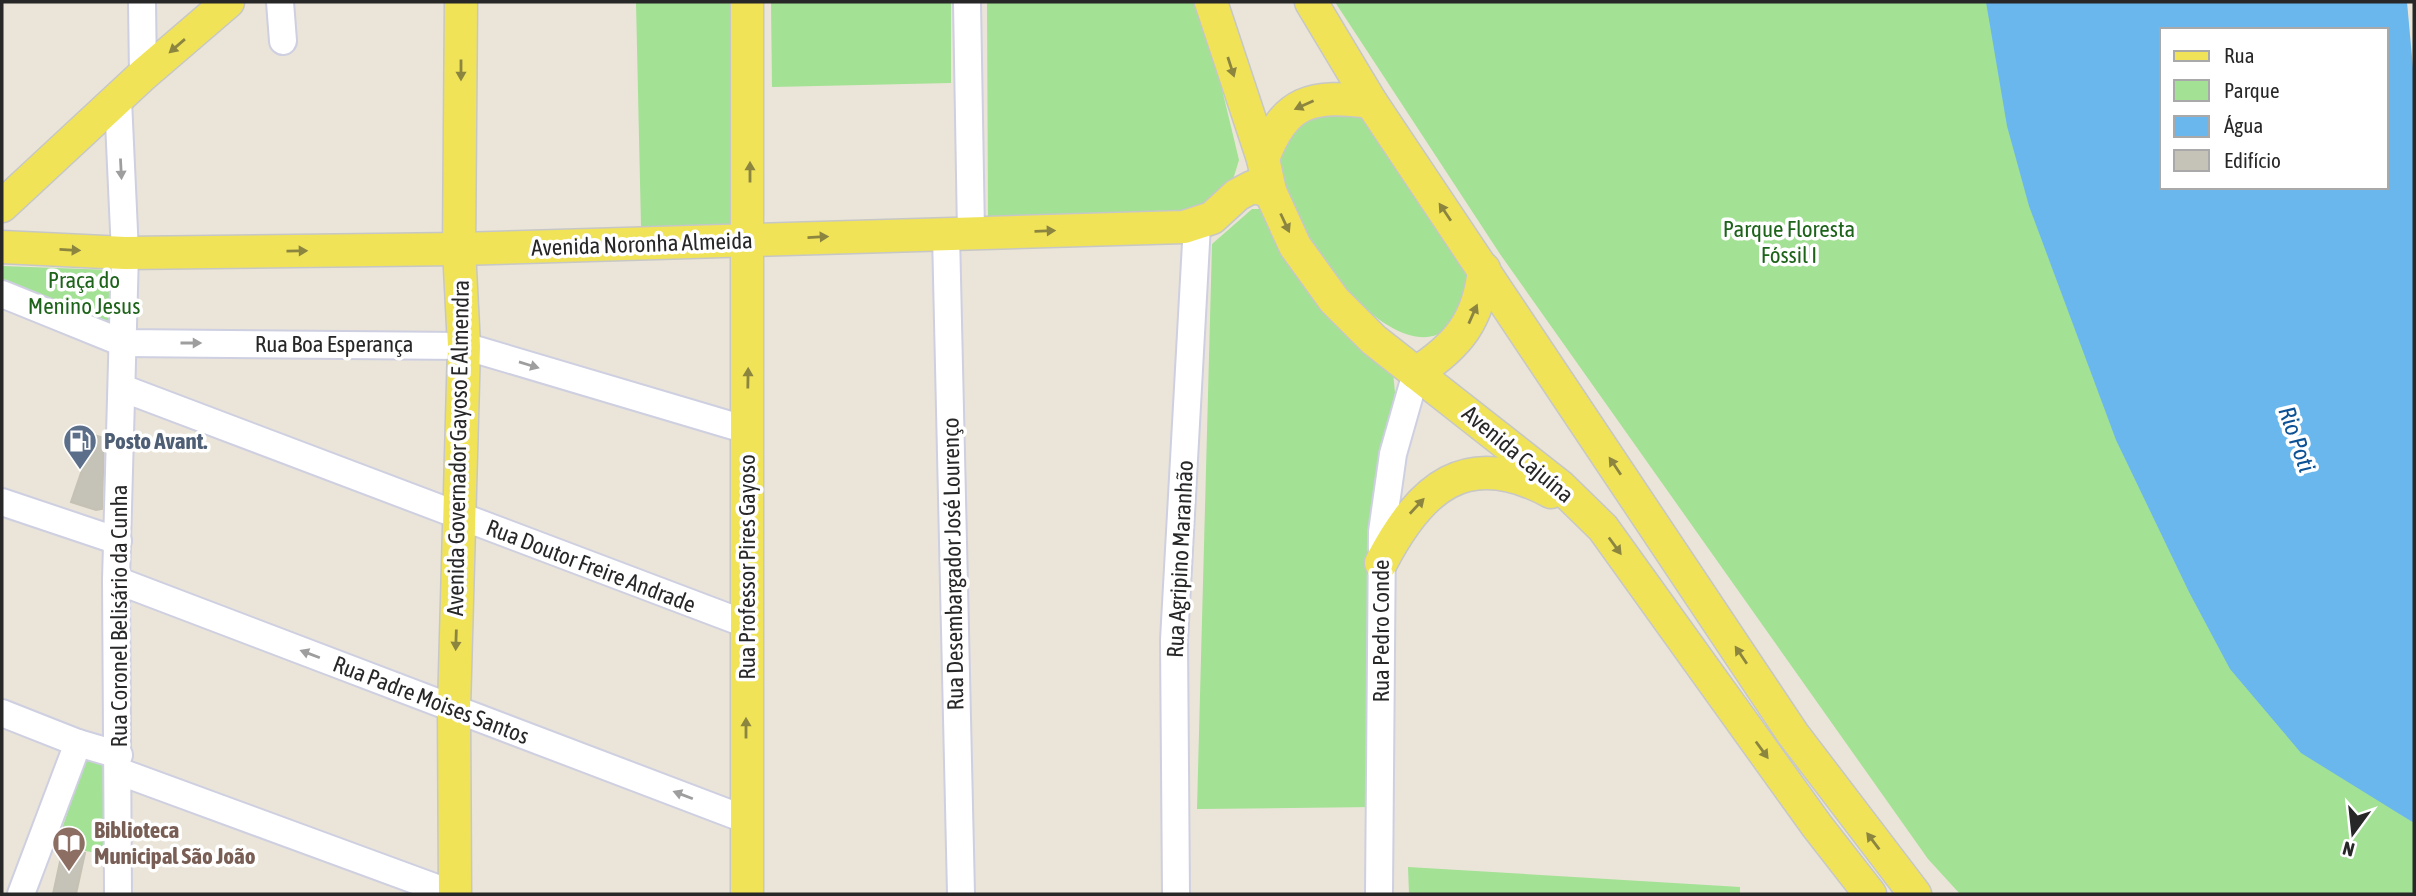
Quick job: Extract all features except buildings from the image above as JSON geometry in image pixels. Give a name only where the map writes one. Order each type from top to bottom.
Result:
[{"type":"main road","points":[[2,206],[143,75],[229,2]]},
{"type":"main road","name":"Avenida Governador Gayoso E Almendra","points":[[454,894],[454,709],[464,346],[459,249],[461,2]]},
{"type":"main road","name":"Rua Professor Pires Gayoso","points":[[747,2],[750,241],[746,624],[747,894]]},
{"type":"main road","name":"Avenida Cajuína","points":[[1211,2],[1263,159],[1270,191],[1295,246],[1334,300],[1374,340],[1550,478],[1592,516],[1870,894]]},
{"type":"main road","points":[[1311,2],[1371,102],[1793,734],[1915,894]]},
{"type":"main road","points":[[1263,159],[1280,121],[1300,105],[1338,97],[1371,102]]},
{"type":"main road","points":[[1197,225],[1212,218],[1237,194],[1252,187],[1270,191]]},
{"type":"main road","name":"Avenida Noronha Almeida","points":[[2,247],[125,253],[459,249],[1197,225]]},
{"type":"main road","points":[[1416,373],[1448,353],[1467,327],[1479,300],[1484,269]]},
{"type":"main road","points":[[1381,563],[1400,526],[1423,499],[1444,483],[1469,473],[1503,473],[1524,480],[1592,516]]},
{"type":"street","points":[[142,2],[143,75]]},
{"type":"street","points":[[280,2],[283,41]]},
{"type":"street","name":"Rua Desembargador José Lourenço","points":[[961,894],[958,234],[967,2]]},
{"type":"street","name":"Rua Coronel Belisário da Cunha","points":[[118,100],[125,253],[116,580],[118,894]]},
{"type":"street","name":"Rua Agripino Maranhão","points":[[1176,894],[1174,640],[1197,225]]},
{"type":"street","name":"Rua Boa Esperança","points":[[2,294],[123,343],[464,346],[747,430]]},
{"type":"street","name":"Rua Pedro Conde","points":[[1379,894],[1381,563],[1385,502],[1394,454],[1416,373]]},
{"type":"street","name":"Rua Doutor Freire Andrade","points":[[122,388],[746,624]]},
{"type":"street","points":[[2,502],[118,541]]},
{"type":"street","name":"Rua Padre Moises Santos","points":[[116,580],[747,820]]},
{"type":"street","points":[[2,713],[78,743],[119,763],[454,894]]},
{"type":"street","points":[[21,894],[78,743]]},
{"type":"green space","points":[[636,2],[734,2],[736,226],[641,226]]},
{"type":"green space","points":[[771,2],[951,2],[951,83],[772,87]]},
{"type":"green space","points":[[987,2],[1201,2],[1239,160],[1231,186],[1206,212],[988,217]]},
{"type":"green space","name":"Parque Floresta Fóssil I","points":[[1335,2],[2018,2],[2371,795],[2414,823],[2414,894],[1960,894],[1928,859],[1500,254]]},
{"type":"green space","points":[[1364,112],[1472,265],[1475,287],[1461,310],[1444,331],[1427,337],[1408,335],[1389,326],[1351,296],[1322,262],[1307,238],[1291,204],[1284,181],[1278,157],[1301,116]]},
{"type":"green space","points":[[1252,209],[1263,209],[1392,361],[1395,393],[1381,461],[1373,807],[1197,809],[1212,244]]},
{"type":"green space","name":"Praça do Menino Jesus","points":[[2,266],[111,270],[109,329],[2,288]]},
{"type":"green space","points":[[89,750],[115,759],[109,855],[56,846]]},
{"type":"green space","points":[[1408,867],[1740,887],[1740,894],[1409,894]]},
{"type":"water","name":"Rio Poti","points":[[1986,2],[2407,2],[2414,79],[2414,823],[2301,753],[2230,669],[2189,592],[2116,440],[2029,206],[2007,126]]},
{"type":"place","name":"Posto Avant.","points":[[80,471]]},
{"type":"place","name":"Biblioteca Municipal São João","points":[[69,873]]}]
